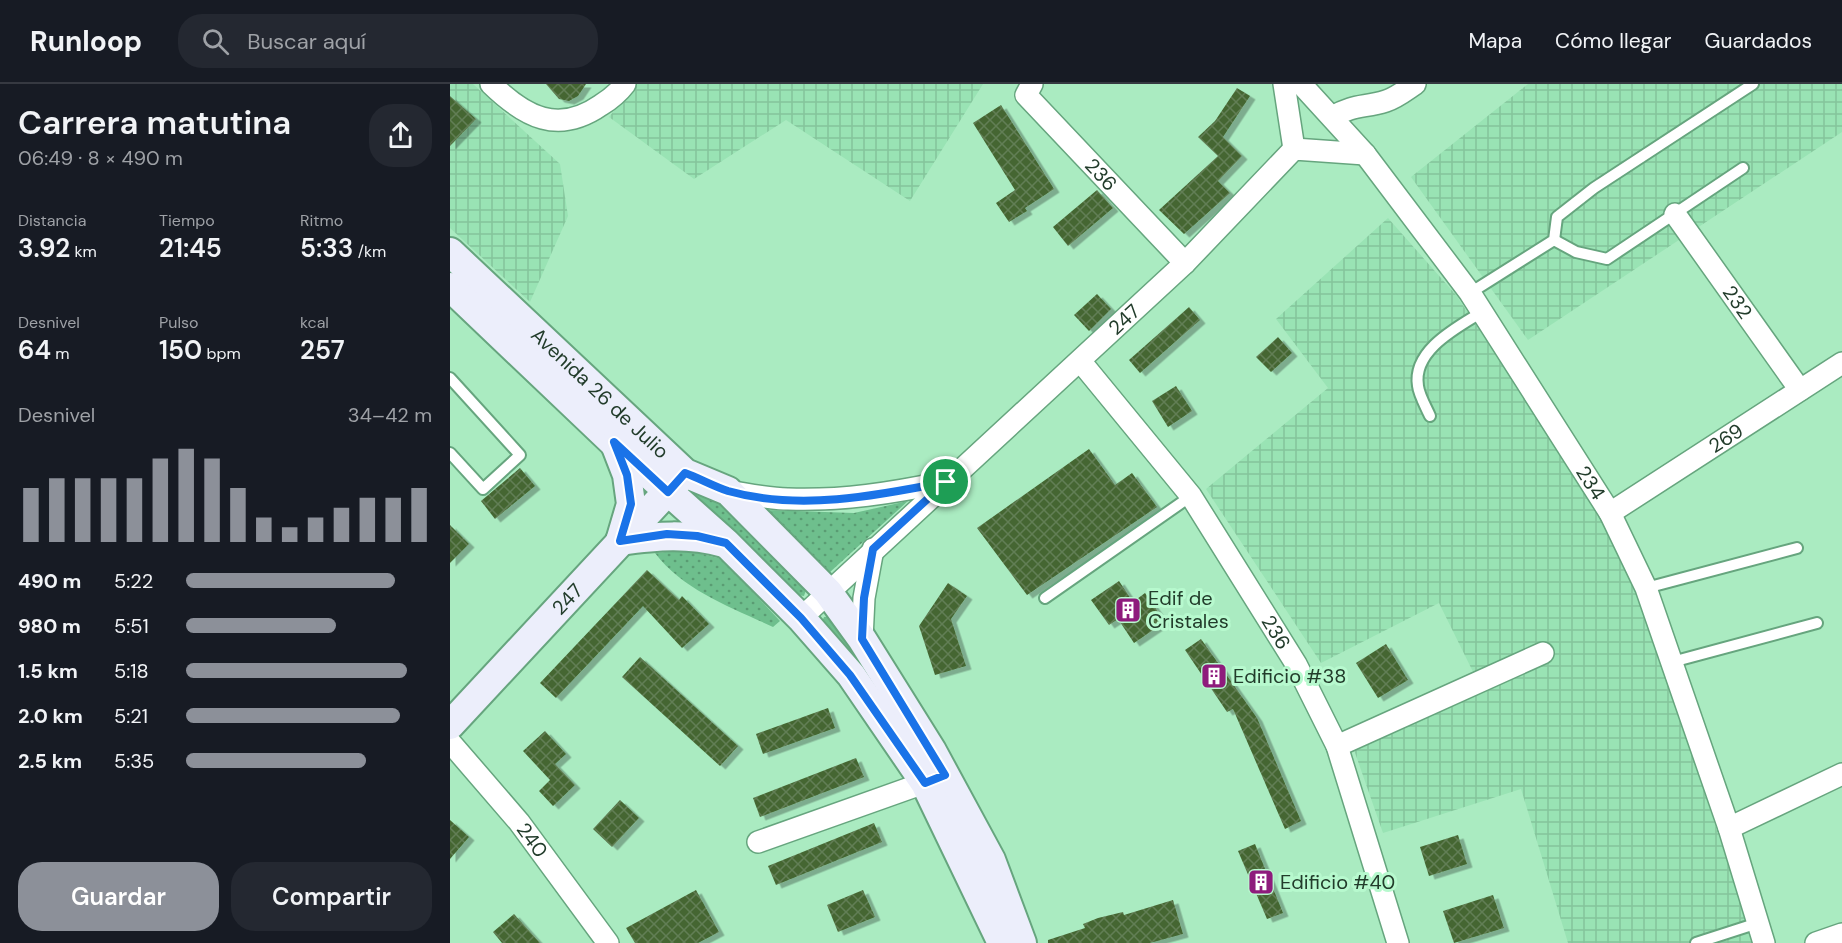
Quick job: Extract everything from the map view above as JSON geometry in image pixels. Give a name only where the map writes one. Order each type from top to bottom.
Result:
[{"type":"street","points":[[491,84],[530,114],[558,123],[588,114],[618,94],[626,84]]},
{"type":"street","name":"236","points":[[1032,84],[1026,96],[1185,263]]},
{"type":"street","points":[[1284,84],[1294,149],[1365,154]]},
{"type":"street","name":"234","points":[[1301,84],[1365,154],[1470,293],[1610,513],[1646,588],[1729,828],[1761,933]]},
{"type":"street","points":[[1332,117],[1351,106],[1371,105],[1389,100],[1415,84]]},
{"type":"street","name":"247","points":[[801,618],[946,482],[1081,362],[1185,263],[1294,149]]},
{"type":"street","name":"232","points":[[1675,214],[1800,390]]},
{"type":"street","name":"Avenida 26 de Julio","points":[[450,252],[676,482],[726,543],[801,618],[850,675],[935,779],[991,860],[1022,943]]},
{"type":"street","name":"Avenida 26 de Julio","points":[[450,287],[614,442],[676,482],[728,491],[828,592],[862,639],[935,779],[1002,943]]},
{"type":"street","name":"236","points":[[1081,362],[1191,496],[1296,664],[1337,746],[1398,943]]},
{"type":"street","name":"269","points":[[1610,513],[1841,365]]},
{"type":"street","points":[[614,442],[627,475],[631,504],[620,541],[667,534],[697,536],[726,543]]},
{"type":"street","name":"247","points":[[450,725],[676,482]]},
{"type":"street","name":"247","points":[[728,491],[785,500],[828,500],[874,497],[946,482]]},
{"type":"street","points":[[862,639],[864,598],[873,549]]},
{"type":"street","points":[[1337,746],[1543,653]]},
{"type":"street","name":"240","points":[[450,742],[519,822],[608,943]]},
{"type":"street","points":[[1729,828],[1842,774]]},
{"type":"street","points":[[758,843],[935,779]]},
{"type":"street","points":[[1816,943],[1842,934]]},
{"type":"lane","points":[[1554,240],[1557,217],[1594,188],[1753,84]]},
{"type":"lane","points":[[1554,240],[1575,252],[1607,260],[1743,168]]},
{"type":"lane","points":[[1470,293],[1554,240]]},
{"type":"lane","points":[[1430,416],[1417,385],[1421,362],[1446,335],[1482,312]]},
{"type":"lane","points":[[450,453],[483,489],[520,455],[452,386]]},
{"type":"lane","points":[[1044,598],[1191,496]]},
{"type":"lane","points":[[1646,588],[1797,548]]},
{"type":"lane","points":[[1672,662],[1817,623]]},
{"type":"lane","points":[[1696,943],[1761,933]]},
{"type":"shaded area","points":[[450,84],[473,84],[560,164],[568,216],[530,302],[450,228]]},
{"type":"shaded area","points":[[636,84],[983,84],[910,201],[786,120],[694,179],[609,117]]},
{"type":"shaded area","points":[[1528,84],[1842,84],[1842,132],[1528,340],[1411,177]]},
{"type":"shaded area","points":[[1388,218],[1456,295],[1606,518],[1638,591],[1754,943],[1568,943],[1521,789],[1383,833],[1353,747],[1482,690],[1439,603],[1321,663],[1206,489],[1328,388],[1276,319]]},
{"type":"shaded area","points":[[696,484],[715,495],[808,584],[804,596],[791,594],[687,492]]},
{"type":"shaded area","points":[[908,501],[829,573],[766,510],[854,513]]},
{"type":"shaded area","points":[[685,550],[722,559],[780,621],[773,627],[709,597],[680,578],[655,553]]},
{"type":"shaded area","points":[[834,616],[878,695],[820,626],[824,617]]},
{"type":"building","points":[[546,84],[586,84],[578,96],[569,101],[559,99]]},
{"type":"building","points":[[1237,88],[1250,96],[1223,137],[1242,156],[1218,181],[1230,193],[1184,234],[1159,210],[1218,156],[1198,137],[1215,121]]},
{"type":"building","points":[[450,96],[476,119],[450,146]]},
{"type":"building","points":[[1001,105],[1054,189],[1025,208],[1027,211],[1009,222],[996,203],[1015,190],[973,123]]},
{"type":"building","points":[[1097,190],[1113,208],[1068,246],[1053,227]]},
{"type":"building","points":[[1097,294],[1111,309],[1089,331],[1074,315]]},
{"type":"building","points":[[1189,307],[1200,320],[1140,373],[1129,360]]},
{"type":"building","points":[[1278,337],[1292,353],[1271,372],[1256,357]]},
{"type":"building","points":[[1176,386],[1192,411],[1168,427],[1152,401]]},
{"type":"building","points":[[1089,449],[1115,485],[1132,473],[1157,507],[1027,595],[977,528]]},
{"type":"building","points":[[520,468],[535,486],[495,519],[481,501]]},
{"type":"building","points":[[450,525],[469,544],[450,563]]},
{"type":"building","points":[[647,570],[679,600],[682,596],[709,624],[682,648],[643,606],[556,698],[540,683]]},
{"type":"building","name":"Edif de Cristales","points":[[1119,581],[1133,602],[1145,593],[1165,622],[1134,643],[1118,619],[1109,625],[1091,600]]},
{"type":"building","points":[[948,583],[967,596],[951,619],[966,666],[935,675],[919,626]]},
{"type":"building","points":[[1201,639],[1257,718],[1301,821],[1285,829],[1233,709],[1227,712],[1185,650]]},
{"type":"building","points":[[1386,644],[1408,680],[1378,698],[1356,663]]},
{"type":"building","points":[[640,657],[738,746],[720,766],[622,677]]},
{"type":"building","points":[[828,708],[835,728],[763,754],[756,734]]},
{"type":"building","points":[[545,731],[566,754],[555,764],[575,785],[553,806],[539,791],[550,780],[523,751]]},
{"type":"building","points":[[856,758],[864,777],[760,817],[753,798]]},
{"type":"building","points":[[620,800],[639,818],[612,847],[593,829]]},
{"type":"building","points":[[450,820],[469,837],[450,859]]},
{"type":"building","points":[[874,823],[882,842],[776,885],[768,866]]},
{"type":"building","points":[[1458,835],[1467,864],[1429,876],[1420,847]]},
{"type":"building","name":"Edificio #40","points":[[1255,844],[1283,913],[1267,919],[1238,851]]},
{"type":"building","points":[[696,890],[719,932],[698,943],[635,943],[626,928]]},
{"type":"building","points":[[863,890],[875,917],[838,932],[827,905]]},
{"type":"building","points":[[1493,895],[1504,928],[1454,943],[1443,911]]},
{"type":"building","points":[[1173,900],[1183,934],[1150,943],[1048,943],[1048,940],[1085,928],[1083,924],[1098,918],[1123,912],[1124,915]]},
{"type":"building","points":[[514,914],[540,943],[502,943],[493,932]]},
{"type":"place","name":"Edif de Cristales","points":[[1128,610]]},
{"type":"place","name":"Edificio #38","points":[[1214,676]]},
{"type":"place","name":"Edificio #40","points":[[1261,882]]},
{"type":"route","points":[[614,442],[668,492],[685,473],[728,491],[785,500],[874,497],[946,482],[873,549],[864,598],[862,639],[945,775],[925,783],[850,675],[801,618],[726,543],[697,536],[667,534],[620,541],[631,504],[627,475],[614,442]]}]
